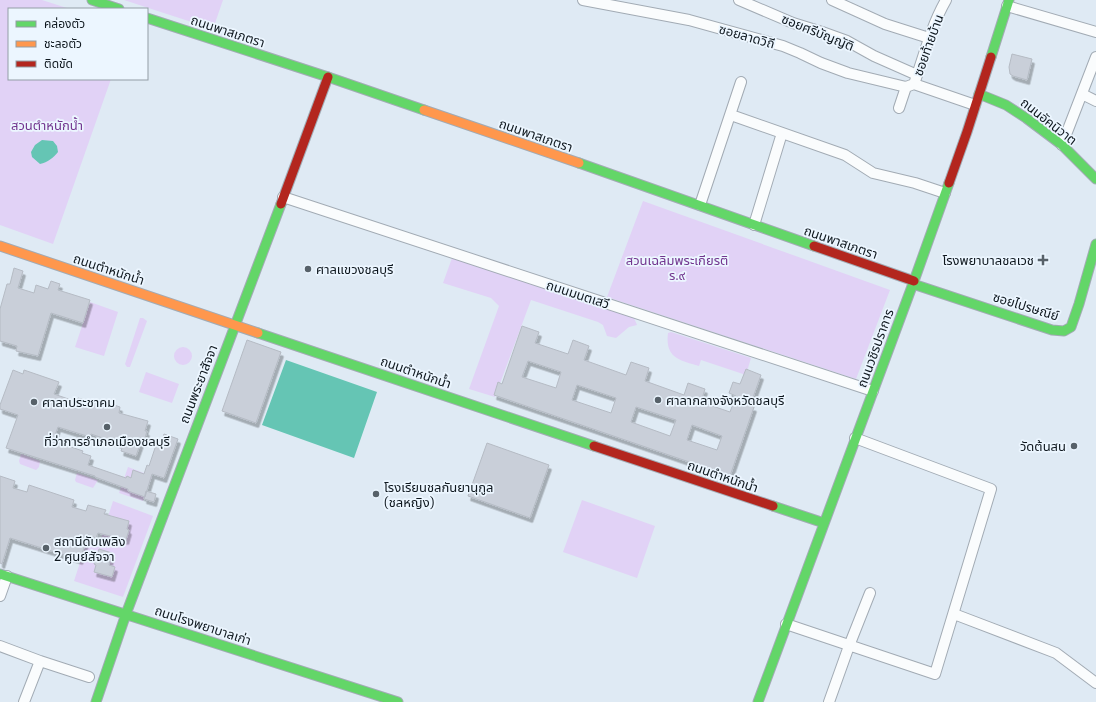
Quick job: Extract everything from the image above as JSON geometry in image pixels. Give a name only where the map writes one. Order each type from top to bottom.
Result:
[{"type":"street","points":[[92,0],[119,6]]},
{"type":"street","name":"ซอยลาดวิถี","points":[[583,0],[689,20],[783,46],[848,73],[912,82],[975,105]]},
{"type":"street","name":"ซอยศรีบัญญัติ","points":[[739,0],[793,23],[847,41],[874,56],[912,82]]},
{"type":"street","points":[[832,0],[885,24],[929,38]]},
{"type":"street","name":"ซอยท้ายบ้าน","points":[[899,108],[912,82],[944,1]]},
{"type":"street","points":[[1008,3],[1096,32]]},
{"type":"street","name":"ถนนวชิรปราการ","points":[[758,702],[872,391],[914,282],[979,94],[1008,3]]},
{"type":"street","name":"ถนนพาสเภตรา","points":[[148,18],[328,77],[700,205],[914,282]]},
{"type":"street","points":[[1062,145],[1096,57]]},
{"type":"street","name":"ถนนพระยาสัจจา","points":[[96,702],[126,614],[199,418],[236,325],[328,77]]},
{"type":"street","points":[[700,205],[741,82]]},
{"type":"street","name":"ถนนอัคนิวาต","points":[[979,94],[1006,105],[1026,118],[1062,145],[1096,179]]},
{"type":"street","points":[[1082,94],[1096,101]]},
{"type":"street","points":[[731,115],[845,155],[873,173],[915,183],[944,193]]},
{"type":"street","points":[[754,225],[782,133]]},
{"type":"street","name":"ถนนมนตเสวี","points":[[284,197],[872,391]]},
{"type":"street","name":"ซอยไปรษณีย์","points":[[914,282],[1052,330],[1064,331],[1071,327],[1080,304],[1096,244]]},
{"type":"street","name":"ถนนตำหนักน้ำ","points":[[0,246],[824,523]]},
{"type":"street","points":[[786,624],[935,674],[991,489],[855,438]]},
{"type":"street","points":[[0,596],[4,575]]},
{"type":"street","name":"ถนนโรงพยาบาลเก่า","points":[[4,575],[398,702]]},
{"type":"street","points":[[829,702],[870,593]]},
{"type":"street","points":[[954,614],[1056,653],[1096,683]]},
{"type":"street","points":[[0,646],[90,677]]},
{"type":"street","points":[[24,702],[40,661]]},
{"type":"green space","name":"สวนตำหนักน้ำ","points":[[0,0],[42,0],[67,8],[8,8],[8,80],[111,80],[53,244],[0,225]]},
{"type":"green space","points":[[124,0],[223,0],[213,29]]},
{"type":"green space","name":"สวนเฉลิมพระเกียรติ ร.๙","points":[[643,201],[890,290],[856,379],[607,297]]},
{"type":"green space","points":[[452,258],[634,318],[637,325],[629,327],[616,338],[607,336],[603,325],[598,322],[531,300],[495,397],[469,389],[499,306],[491,298],[443,283]]},
{"type":"green space","points":[[90,302],[118,312],[104,356],[75,347]]},
{"type":"green space","points":[[140,318],[147,321],[130,367],[127,367],[125,364]]},
{"type":"green space","points":[[671,332],[751,358],[746,375],[701,360],[699,366],[680,360],[671,353],[669,348],[668,333]]},
{"type":"green space","points":[[179,347],[187,347],[192,352],[190,363],[187,365],[179,365],[174,360],[174,352]]},
{"type":"green space","points":[[146,372],[179,384],[172,403],[139,392]]},
{"type":"green space","points":[[21,454],[40,461],[39,467],[36,470],[20,464],[19,461]]},
{"type":"green space","points":[[128,467],[152,476],[143,501],[119,493]]},
{"type":"green space","points":[[77,473],[98,480],[93,488],[76,482],[75,480]]},
{"type":"green space","points":[[582,500],[655,526],[637,578],[563,552]]},
{"type":"green space","points":[[113,501],[153,516],[123,597],[74,581],[88,538],[100,542]]},
{"type":"shaded area","points":[[42,140],[53,141],[57,146],[58,152],[50,160],[40,164],[32,157],[31,152],[35,145]]},
{"type":"shaded area","points":[[286,360],[377,392],[354,458],[262,425]]},
{"type":"building","points":[[1012,54],[1032,59],[1027,80],[1010,74],[1009,67]]},
{"type":"building","points":[[14,268],[23,271],[18,288],[34,293],[36,285],[48,289],[51,281],[60,284],[58,290],[90,300],[83,323],[51,313],[38,356],[16,351],[17,346],[0,341],[0,309],[7,284],[10,284]]},
{"type":"building","name":"ศาลากลางจังหวัดชลบุรี","points":[[522,326],[539,332],[535,343],[568,354],[573,340],[589,346],[584,360],[626,375],[631,362],[649,368],[645,381],[684,395],[688,383],[705,389],[701,402],[730,412],[736,396],[729,393],[733,382],[740,384],[746,369],[761,375],[750,406],[754,407],[730,476],[494,395],[498,382],[502,384]],"holes":[[[528,361],[561,372],[556,388],[522,377]],[[577,385],[616,398],[611,413],[572,400]],[[636,407],[676,420],[670,436],[631,422]],[[692,425],[722,436],[717,450],[687,440]]]},
{"type":"building","points":[[247,340],[281,352],[256,423],[222,411]]},
{"type":"building","points":[[13,370],[23,374],[24,370],[59,382],[54,394],[77,402],[78,398],[107,407],[108,403],[120,407],[119,413],[148,421],[144,442],[141,442],[136,456],[121,451],[123,445],[91,434],[90,437],[58,427],[53,441],[83,451],[82,453],[91,456],[88,465],[126,478],[127,476],[131,478],[133,470],[144,474],[147,465],[149,466],[156,445],[160,446],[164,434],[178,439],[164,478],[152,474],[145,497],[95,476],[6,448],[18,415],[0,409],[0,405]]},
{"type":"building","points":[[487,443],[549,465],[530,518],[468,496]]},
{"type":"building","points":[[0,476],[15,481],[13,488],[27,492],[29,485],[74,500],[72,507],[86,511],[88,505],[106,510],[104,514],[129,521],[127,529],[129,530],[126,540],[98,533],[96,538],[88,535],[80,560],[10,538],[2,564],[0,563]]},
{"type":"building","points":[[146,491],[156,494],[154,502],[144,499]]},
{"type":"building","points":[[99,549],[112,553],[109,565],[115,567],[112,577],[94,572],[96,565],[94,564]]},
{"type":"traffic: fast","points":[[92,0],[116,8]]},
{"type":"traffic: fast","points":[[991,57],[1009,0]]},
{"type":"traffic: fast","points":[[148,18],[424,110]]},
{"type":"traffic: fast","points":[[979,94],[1006,105],[1026,118],[1062,145],[1096,179]]},
{"type":"traffic: fast","points":[[579,163],[814,246]]},
{"type":"traffic: fast","points":[[758,702],[949,183]]},
{"type":"traffic: fast","points":[[96,702],[126,614],[281,204]]},
{"type":"traffic: fast","points":[[913,284],[1052,330],[1064,331],[1071,327],[1096,244]]},
{"type":"traffic: fast","points":[[258,333],[594,446]]},
{"type":"traffic: fast","points":[[773,506],[824,523]]},
{"type":"traffic: fast","points":[[0,574],[398,702]]},
{"type":"traffic: slow","points":[[424,110],[579,163]]},
{"type":"traffic: slow","points":[[0,246],[258,333]]},
{"type":"traffic: jam","points":[[949,183],[991,57]]},
{"type":"traffic: jam","points":[[281,204],[328,77]]},
{"type":"traffic: jam","points":[[814,246],[914,281]]},
{"type":"traffic: jam","points":[[594,446],[773,506]]},
{"type":"place","name":"โรงพยาบาลชลเวช","points":[[1043,260]]},
{"type":"place","name":"ศาลแขวงชลบุรี","points":[[308,269]]},
{"type":"place","name":"ศาลากลางจังหวัดชลบุรี","points":[[658,400]]},
{"type":"place","name":"ศาลาประชาคม","points":[[34,402]]},
{"type":"place","name":"ที่ว่าการอำเภอเมืองชลบุรี","points":[[107,427]]},
{"type":"place","name":"วัดต้นสน","points":[[1074,446]]},
{"type":"place","name":"โรงเรียนชลกันยานุกูล (ชลหญิง)","points":[[376,494]]},
{"type":"place","name":"สถานีดับเพลิง 2 ศูนย์สัจจา","points":[[46,548]]}]
